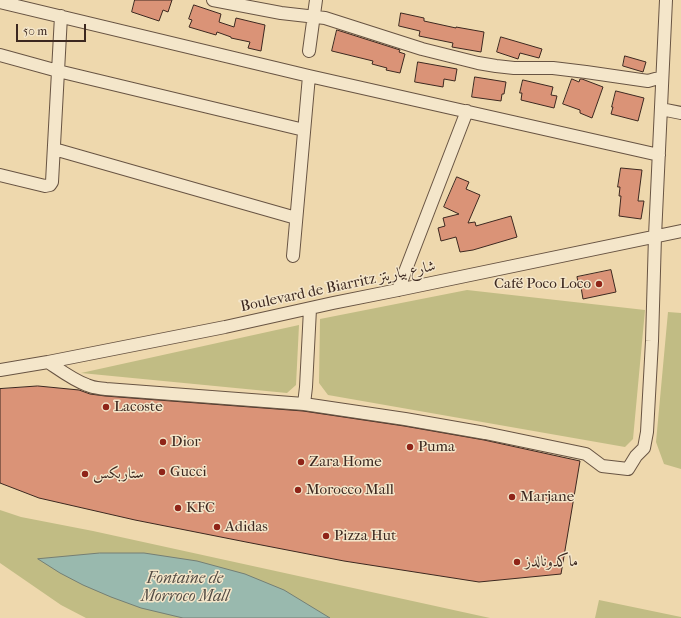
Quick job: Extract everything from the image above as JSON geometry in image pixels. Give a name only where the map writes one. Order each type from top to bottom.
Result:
[{"type":"street","points":[[212,0],[281,13],[314,16],[334,20],[422,49],[478,63],[514,68],[553,68],[648,81],[655,79],[662,84]]},
{"type":"street","points":[[309,51],[316,0]]},
{"type":"street","points":[[48,362],[76,380],[96,388],[304,404],[405,419],[485,433],[586,454],[602,466],[628,470],[636,456],[644,448],[647,432],[666,0]]},
{"type":"street","points":[[0,2],[310,76],[658,155]]},
{"type":"street","points":[[0,175],[45,186],[50,185],[52,182],[61,16]]},
{"type":"street","points":[[0,55],[58,71],[304,130]]},
{"type":"street","points":[[293,256],[310,76]]},
{"type":"street","points":[[661,109],[681,113]]},
{"type":"street","points":[[398,290],[467,111]]},
{"type":"street","points":[[54,149],[296,218]]},
{"type":"street","name":"Boulevard de Biarritz شارع بياريتز","points":[[0,370],[225,327],[333,303],[681,231]]},
{"type":"street","points":[[304,404],[310,308]]},
{"type":"shaded area","points":[[467,290],[645,310],[633,439],[625,447],[328,395],[319,383],[320,319]]},
{"type":"shaded area","points":[[668,312],[681,313],[681,469],[664,464],[656,442]]},
{"type":"shaded area","points":[[299,325],[296,385],[287,393],[81,373]]},
{"type":"shaded area","points":[[0,510],[21,517],[93,531],[490,618],[86,618],[61,605],[0,563]]},
{"type":"shaded area","points":[[599,600],[681,617],[681,618],[595,618]]},
{"type":"water","name":"Fontaine de Morroco Mall","points":[[100,553],[144,553],[197,561],[245,574],[284,590],[330,618],[183,618],[141,608],[111,597],[83,585],[38,559]]},
{"type":"building","points":[[135,0],[172,0],[168,12],[163,10],[159,21],[132,12]]},
{"type":"building","points":[[194,5],[221,14],[219,22],[234,27],[236,18],[265,25],[261,51],[248,48],[250,42],[231,38],[217,32],[216,35],[189,27],[192,20],[189,19]]},
{"type":"building","points":[[401,13],[424,18],[424,21],[484,32],[481,52],[452,47],[453,43],[419,36],[420,31],[399,26]]},
{"type":"building","points":[[337,30],[400,50],[399,52],[405,54],[400,73],[386,70],[387,68],[372,64],[373,61],[332,51]]},
{"type":"building","points":[[501,37],[542,49],[539,58],[520,53],[518,59],[497,52]]},
{"type":"building","points":[[625,56],[646,62],[643,72],[623,66]]},
{"type":"building","points":[[418,62],[457,69],[455,81],[444,79],[443,87],[415,82]]},
{"type":"building","points":[[475,77],[506,82],[501,101],[472,97]]},
{"type":"building","points":[[572,79],[579,82],[580,79],[582,79],[603,87],[592,118],[580,113],[580,110],[563,104]]},
{"type":"building","points":[[523,80],[553,87],[551,95],[557,96],[554,108],[521,100],[522,93],[520,93]]},
{"type":"building","points":[[616,91],[644,98],[638,121],[611,114]]},
{"type":"building","points":[[621,168],[642,170],[638,201],[644,201],[641,219],[619,216],[621,196],[619,196],[620,187],[618,187]]},
{"type":"building","points":[[457,177],[469,182],[466,189],[480,195],[468,223],[475,222],[476,226],[511,216],[517,237],[473,250],[460,252],[456,237],[441,241],[438,228],[445,226],[443,218],[459,214],[444,207]]},
{"type":"building","points":[[611,270],[616,292],[583,299],[581,287],[579,287],[577,277]]},
{"type":"building","name":"Morocco Mall","points":[[38,386],[79,390],[90,394],[105,396],[303,411],[484,440],[580,461],[561,574],[479,582],[344,561],[135,520],[39,498],[0,483],[0,389]]},
{"type":"place","name":"Café Poco Loco","points":[[599,284]]},
{"type":"place","name":"Lacoste","points":[[106,407]]},
{"type":"place","name":"Dior","points":[[163,442]]},
{"type":"place","name":"Puma","points":[[410,447]]},
{"type":"place","name":"Zara Home","points":[[301,462]]},
{"type":"place","name":"Gucci","points":[[162,472]]},
{"type":"place","name":"ستاربكس","points":[[85,474]]},
{"type":"place","name":"Morocco Mall","points":[[298,490]]},
{"type":"place","name":"Marjane","points":[[512,497]]},
{"type":"place","name":"KFC","points":[[178,508]]},
{"type":"place","name":"Adidas","points":[[217,527]]},
{"type":"place","name":"Pizza Hut","points":[[326,536]]},
{"type":"place","name":"ماكدونالدز","points":[[517,562]]}]
